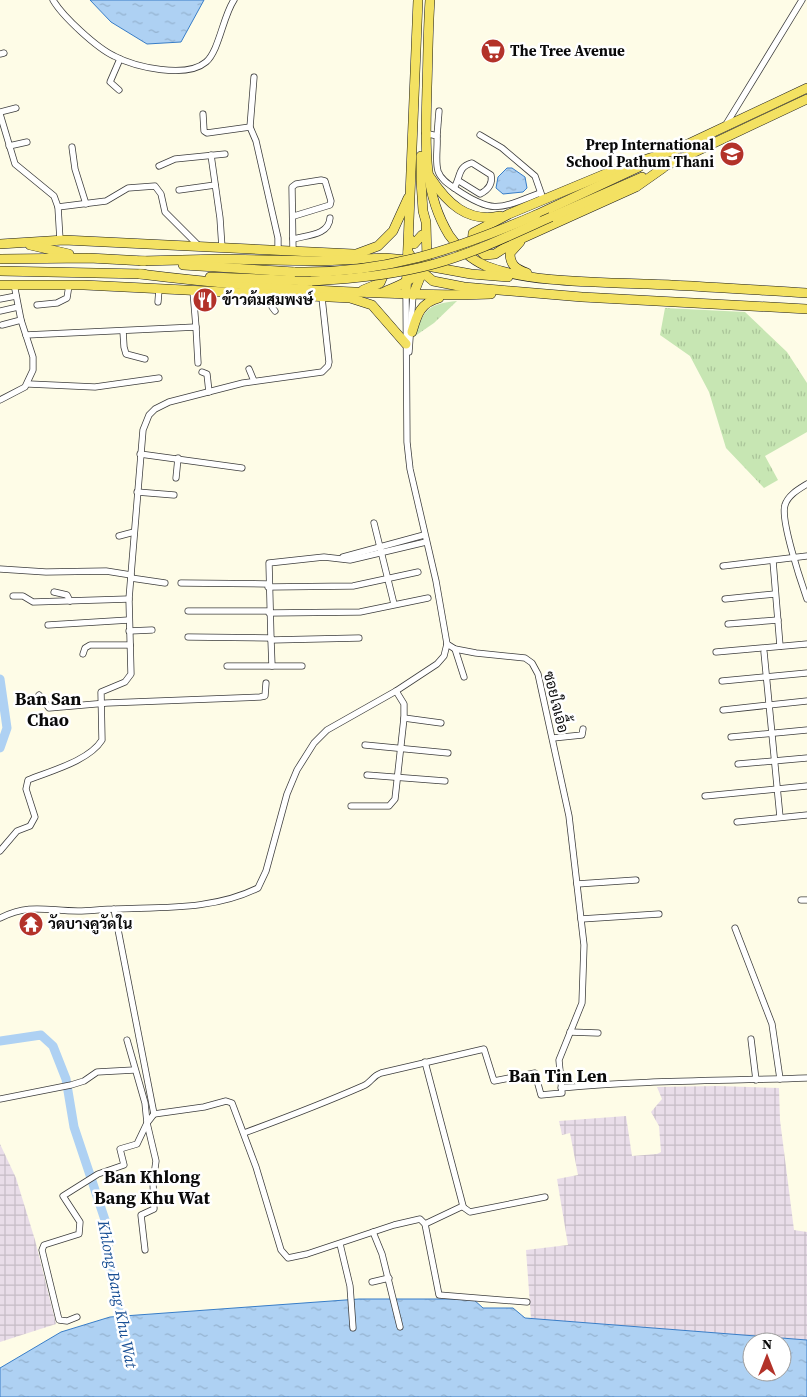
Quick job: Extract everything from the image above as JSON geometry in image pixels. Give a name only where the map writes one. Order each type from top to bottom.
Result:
[{"type":"main road","points":[[418,0],[409,238],[417,264],[438,283],[519,292],[807,308]]},
{"type":"main road","points":[[430,0],[425,136],[427,173],[443,223],[450,236],[471,258],[486,266],[508,273],[546,278]]},
{"type":"main road","points":[[0,259],[26,257],[89,258],[295,272],[332,271],[408,262],[461,245],[536,215],[807,88]]},
{"type":"main road","points":[[0,270],[312,281],[380,275],[433,264],[468,253],[552,217],[663,168],[807,99]]},
{"type":"main road","points":[[409,290],[417,264],[422,235],[421,161],[425,136]]},
{"type":"main road","points":[[663,168],[636,186],[489,256],[472,244],[473,233],[542,196],[675,150]]},
{"type":"main road","points":[[427,173],[442,195],[457,209],[477,217],[509,214]]},
{"type":"main road","points":[[322,261],[358,254],[378,246],[394,232],[410,194]]},
{"type":"main road","points":[[409,290],[426,222],[423,211]]},
{"type":"main road","points":[[409,238],[414,244],[422,235]]},
{"type":"main road","points":[[0,244],[20,244],[60,236],[293,253],[358,254]]},
{"type":"main road","points":[[524,238],[514,246],[510,253],[512,264],[518,270],[546,278]]},
{"type":"main road","points":[[20,244],[89,258]]},
{"type":"main road","points":[[372,258],[393,266],[409,290]]},
{"type":"main road","points":[[338,298],[375,286],[383,278],[384,271],[381,263],[372,258]]},
{"type":"main road","points":[[141,261],[222,259],[322,261],[396,258],[453,271],[500,277],[807,293]]},
{"type":"main road","points":[[409,290],[417,264]]},
{"type":"main road","points":[[18,284],[95,272]]},
{"type":"main road","points":[[140,274],[310,297],[360,300],[372,305],[406,344]]},
{"type":"main road","points":[[500,277],[497,282],[506,290]]},
{"type":"main road","points":[[0,284],[69,285],[193,291],[381,293],[409,290],[452,296]]},
{"type":"main road","points":[[412,332],[422,306],[430,301],[452,296],[519,292]]},
{"type":"street","points":[[53,0],[68,21],[105,50],[120,59],[153,68],[181,70],[201,66],[212,55],[225,17],[234,0]]},
{"type":"street","points":[[725,126],[802,0]]},
{"type":"street","points":[[119,90],[110,82],[120,59]]},
{"type":"street","points":[[254,77],[250,127],[256,141],[278,238],[278,251]]},
{"type":"street","points":[[16,108],[0,113],[15,164],[52,193],[58,207],[60,236]]},
{"type":"street","points":[[439,111],[437,136],[438,172],[444,181],[485,207],[499,207],[542,196],[535,176],[502,148],[480,135]]},
{"type":"street","points":[[203,114],[204,131],[207,133],[250,127]]},
{"type":"street","points":[[425,136],[437,136]]},
{"type":"street","points":[[9,146],[27,142]]},
{"type":"street","points":[[72,147],[75,169],[86,204]]},
{"type":"street","points":[[159,166],[175,160],[226,154]]},
{"type":"street","points":[[211,156],[221,224],[222,248]]},
{"type":"street","points":[[454,188],[459,181],[460,170],[465,165],[472,163],[491,175],[490,186],[480,194],[476,203]]},
{"type":"street","points":[[293,253],[294,216],[291,196],[292,187],[296,184],[321,180],[325,182],[332,201],[330,205],[294,216]]},
{"type":"street","points":[[459,181],[480,194]]},
{"type":"street","points":[[178,190],[215,185]]},
{"type":"street","points":[[58,207],[106,201],[128,188],[155,186],[161,194],[165,212],[200,247]]},
{"type":"street","points":[[293,239],[326,230],[330,225],[330,218]]},
{"type":"street","points":[[18,284],[16,296],[18,307],[34,363],[29,384]]},
{"type":"street","points":[[37,304],[57,303],[67,298],[69,285]]},
{"type":"street","points":[[158,302],[159,289]]},
{"type":"street","points":[[408,359],[412,332],[409,290]]},
{"type":"street","points":[[0,918],[36,908],[78,911],[191,907],[258,888],[266,871],[287,794],[297,770],[314,743],[327,730],[396,691],[442,659],[447,644],[436,581],[408,457],[408,359],[406,344],[409,290]]},
{"type":"street","points":[[193,291],[198,363]]},
{"type":"street","points":[[267,291],[275,311]]},
{"type":"street","points":[[0,299],[16,296]]},
{"type":"street","points":[[0,851],[16,831],[30,826],[35,817],[26,788],[28,780],[71,763],[98,746],[102,740],[101,692],[121,685],[128,679],[132,669],[129,598],[140,454],[145,421],[155,409],[169,402],[254,381],[322,372],[325,370],[328,362],[322,298]]},
{"type":"street","points":[[0,311],[18,307]]},
{"type":"street","points":[[2,325],[21,320]]},
{"type":"street","points":[[26,335],[196,327]]},
{"type":"street","points":[[123,330],[126,354],[145,359]]},
{"type":"street","points":[[249,369],[254,381]]},
{"type":"street","points":[[202,372],[207,374],[209,392]]},
{"type":"street","points":[[0,400],[29,384],[96,387],[160,378]]},
{"type":"street","points":[[140,454],[242,468]]},
{"type":"street","points":[[176,478],[178,458]]},
{"type":"street","points":[[807,484],[790,496],[784,506],[794,558],[807,599]]},
{"type":"street","points":[[137,492],[174,495]]},
{"type":"street","points":[[374,523],[394,604]]},
{"type":"street","points":[[119,536],[134,532]]},
{"type":"street","points":[[272,666],[268,566],[272,561],[344,557],[425,539]]},
{"type":"street","points":[[723,566],[807,556]]},
{"type":"street","points":[[773,561],[780,646]]},
{"type":"street","points":[[0,569],[46,572],[106,571],[165,583]]},
{"type":"street","points":[[181,583],[353,586],[418,572]]},
{"type":"street","points":[[54,592],[67,595],[70,601]]},
{"type":"street","points":[[725,599],[775,594]]},
{"type":"street","points":[[13,596],[23,596],[33,602],[129,598]]},
{"type":"street","points":[[188,611],[360,612],[428,598]]},
{"type":"street","points":[[48,625],[129,620]]},
{"type":"street","points":[[728,624],[778,620]]},
{"type":"street","points":[[129,631],[152,630]]},
{"type":"street","points":[[188,637],[271,639],[359,638]]},
{"type":"street","points":[[83,654],[85,648],[90,645],[130,644]]},
{"type":"street","name":"ซอยใจเอื้อ","points":[[447,644],[454,649],[497,656],[518,656],[532,663],[538,674],[569,816],[584,945],[580,1011],[559,1060],[561,1088]]},
{"type":"street","points":[[716,652],[807,644]]},
{"type":"street","points":[[454,649],[464,677]]},
{"type":"street","points":[[764,652],[780,817]]},
{"type":"street","points":[[227,666],[302,666]]},
{"type":"street","points":[[722,681],[807,673]]},
{"type":"street","points":[[39,695],[49,708],[263,697],[266,693],[266,683]]},
{"type":"street","points":[[351,806],[392,804],[395,799],[404,718],[404,704],[396,691]]},
{"type":"street","points":[[723,710],[807,701]]},
{"type":"street","points":[[404,718],[441,723]]},
{"type":"street","points":[[553,738],[582,735],[583,729]]},
{"type":"street","points":[[731,737],[807,730]]},
{"type":"street","points":[[365,745],[448,753]]},
{"type":"street","points":[[738,764],[807,758]]},
{"type":"street","points":[[367,775],[445,781]]},
{"type":"street","points":[[705,796],[807,786]]},
{"type":"street","points":[[737,822],[807,815]]},
{"type":"street","points":[[577,884],[636,880]]},
{"type":"street","points":[[114,909],[154,1114]]},
{"type":"street","points":[[581,919],[659,914]]},
{"type":"street","points":[[736,928],[772,1024],[780,1079]]},
{"type":"street","points":[[570,1032],[598,1033]]},
{"type":"street","points":[[751,1039],[756,1080]]},
{"type":"street","points":[[127,1040],[134,1070],[145,1103],[147,1123],[156,1164],[153,1175],[154,1209],[141,1215],[145,1250]]},
{"type":"street","points":[[244,1133],[297,1115],[310,1107],[367,1084],[373,1076],[381,1073],[484,1049],[494,1081],[535,1073],[542,1095],[562,1093],[561,1088],[632,1081],[807,1078]]},
{"type":"street","points":[[425,1062],[463,1207],[470,1212],[545,1196]]},
{"type":"street","points":[[0,1099],[71,1085],[84,1081],[97,1072],[134,1070]]},
{"type":"street","points":[[77,1317],[63,1321],[59,1320],[42,1252],[44,1245],[79,1233],[80,1222],[63,1196],[98,1174],[124,1165],[120,1149],[136,1144],[154,1114],[204,1107],[230,1101],[244,1133],[284,1255],[288,1258],[301,1256],[416,1219],[422,1220],[425,1224],[439,1295],[527,1302]]},
{"type":"street","points":[[425,1224],[463,1207]]},
{"type":"street","points":[[373,1232],[389,1278],[400,1327]]},
{"type":"street","points":[[340,1244],[350,1286],[353,1328]]},
{"type":"street","points":[[372,1282],[389,1278]]},
{"type":"shaded area","points":[[657,1087],[779,1088],[780,1120],[794,1230],[807,1232],[807,1342],[792,1342],[792,1332],[742,1332],[742,1338],[531,1319],[526,1250],[568,1245],[557,1179],[578,1175],[570,1133],[562,1135],[559,1121],[626,1116],[632,1156],[657,1154],[661,1152],[659,1126],[651,1112],[662,1099]]},
{"type":"shaded area","points":[[0,1144],[16,1178],[35,1240],[56,1324],[0,1342]]},
{"type":"green space","points":[[457,301],[434,323],[415,336],[421,320],[428,309],[439,304]]},
{"type":"green space","points":[[665,308],[745,312],[787,352],[807,383],[807,432],[765,456],[778,480],[764,488],[726,448],[709,392],[690,356],[660,335]]},
{"type":"water","points":[[90,0],[204,0],[181,42],[147,44],[111,22]]},
{"type":"water","points":[[507,168],[512,168],[525,177],[527,188],[523,192],[503,194],[496,188],[498,177]]},
{"type":"water","points":[[359,1299],[473,1299],[483,1308],[513,1308],[525,1318],[742,1335],[742,1382],[792,1382],[792,1339],[807,1340],[807,1397],[0,1397],[0,1368],[61,1332],[110,1317]]},
{"type":"waterway","name":"Khlong Bang Khu Wat","points":[[0,679],[7,728],[0,748]]},
{"type":"waterway","name":"Khlong Bang Khu Wat","points":[[0,1041],[41,1035],[53,1046],[66,1079],[74,1127],[106,1223],[111,1275],[123,1328]]},
{"type":"place","name":"The Tree Avenue","points":[[493,51]]},
{"type":"place","name":"Prep International School Pathum Thani","points":[[732,154]]},
{"type":"place","name":"ข้าวต้มสมพงษ์","points":[[205,300]]},
{"type":"place","name":"วัดบางคูวัดใน","points":[[31,924]]},
{"type":"district","name":"Ban San Chao","points":[[48,710]]},
{"type":"district","name":"Ban Tin Len","points":[[558,1076]]},
{"type":"district","name":"Ban Khlong Bang Khu Wat","points":[[152,1187]]}]
